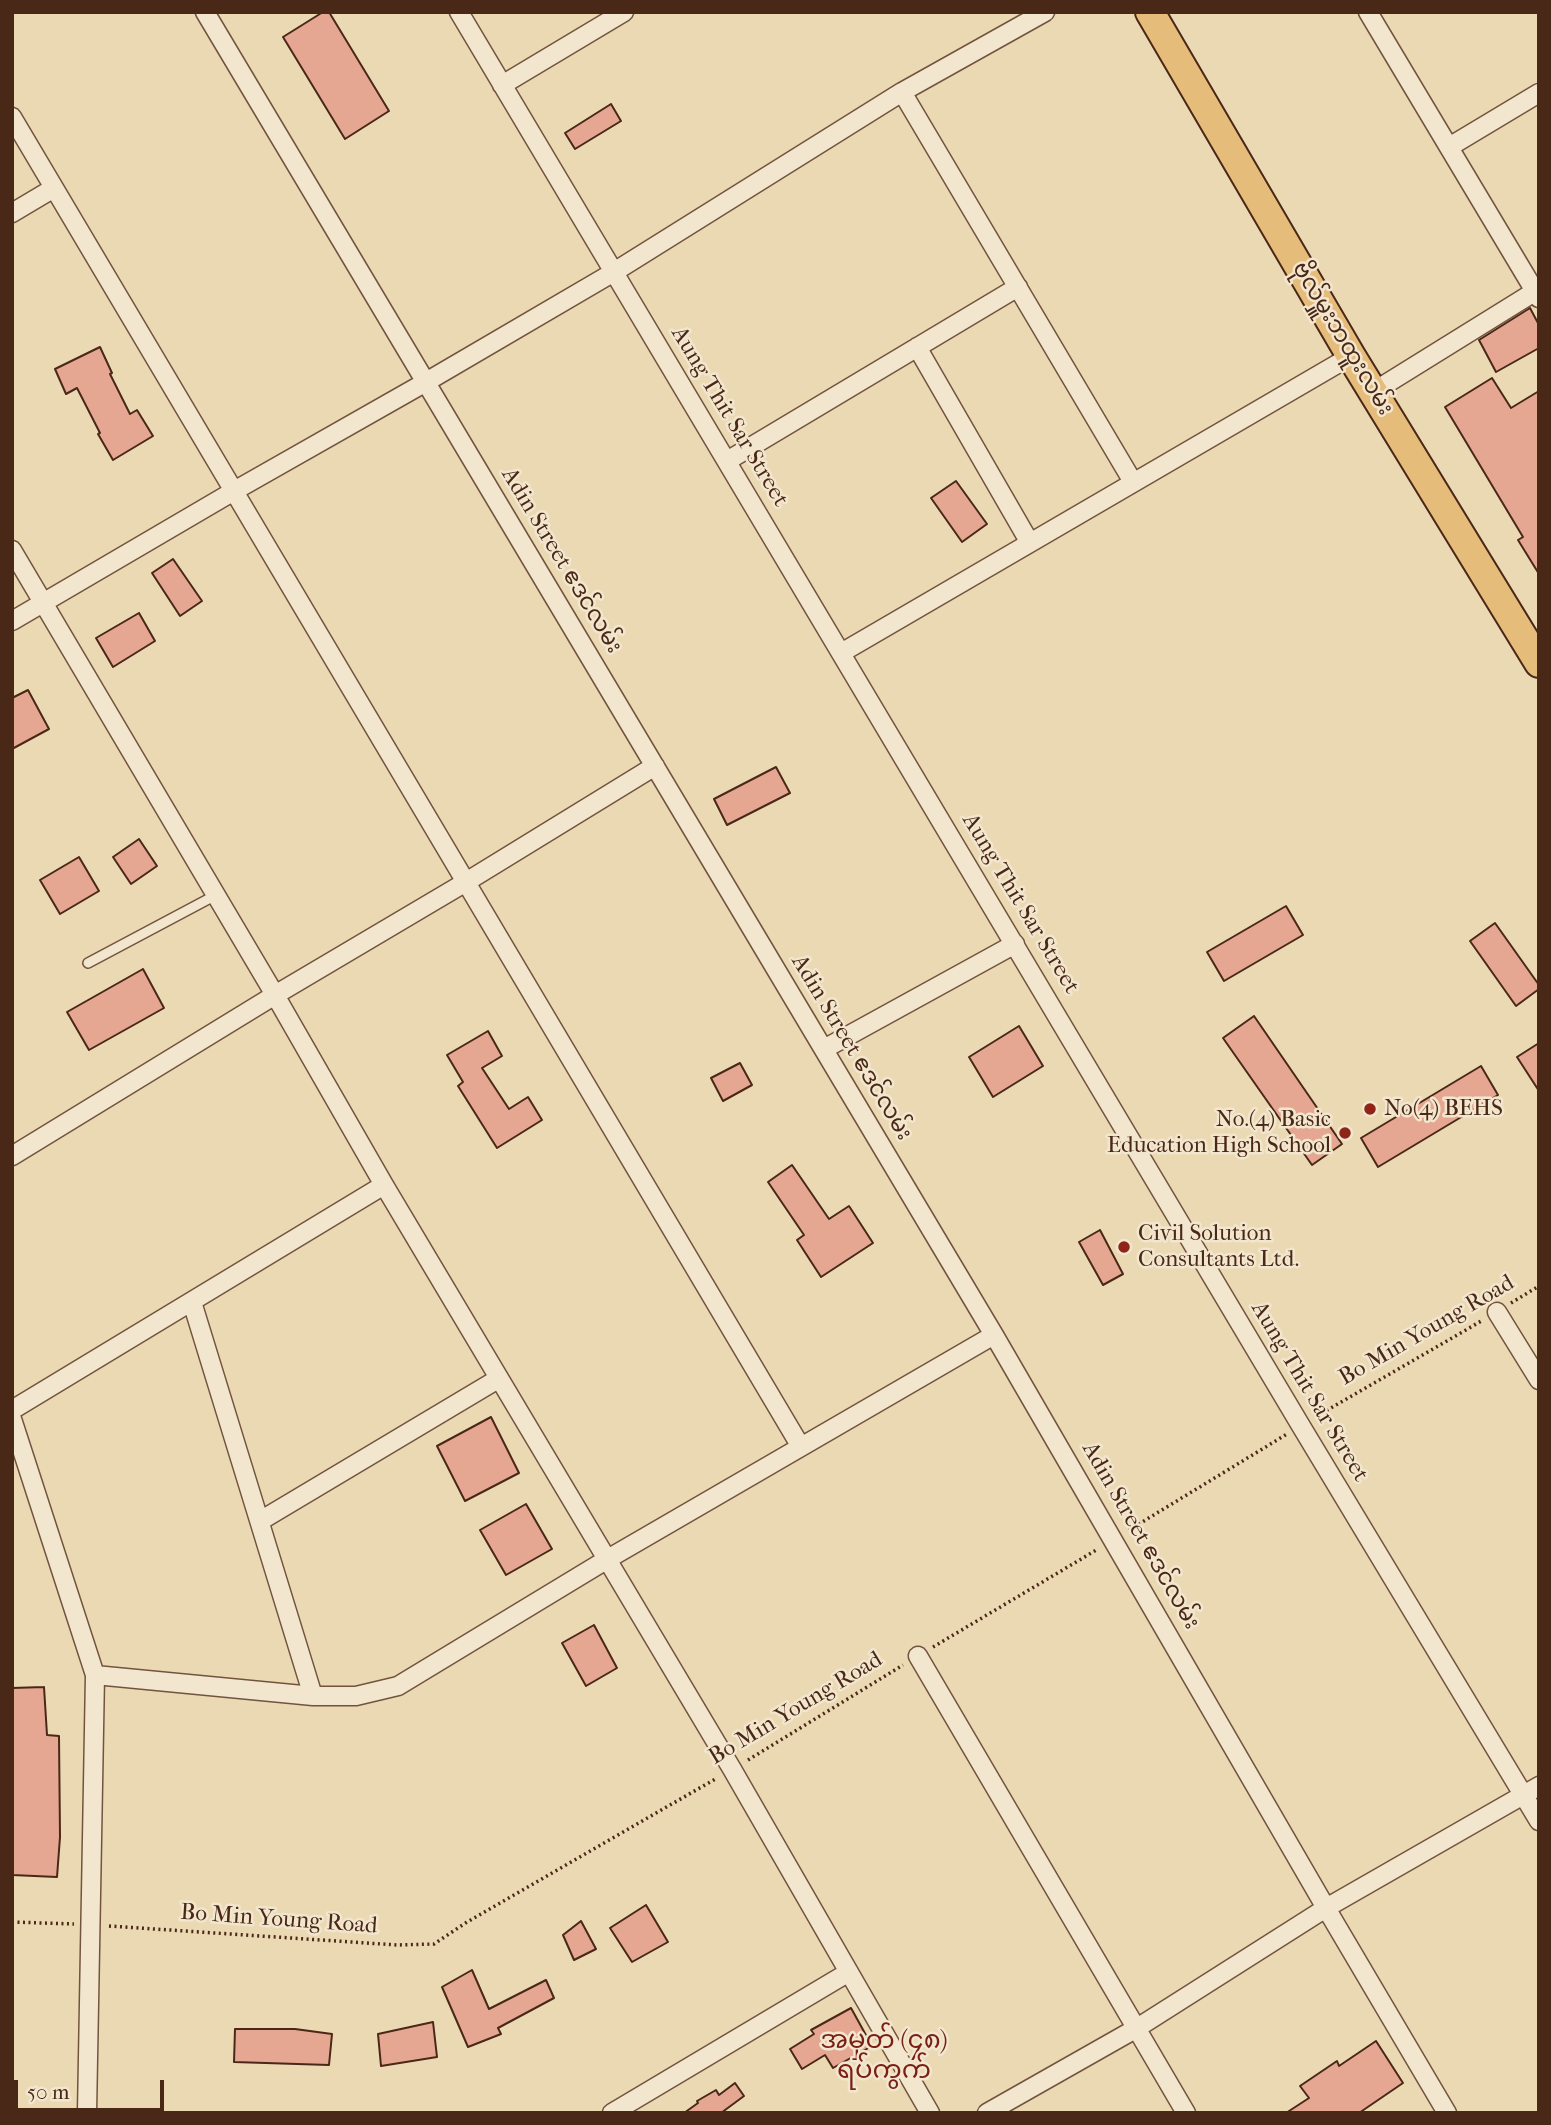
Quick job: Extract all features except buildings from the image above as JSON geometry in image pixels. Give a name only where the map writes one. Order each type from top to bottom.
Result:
[{"type":"main road","name":"ဗိုလ်မှူးဘထူးလမ်း","points":[[1150,12],[1373,392],[1539,663]]},
{"type":"street","name":"Adin Street ဧဒင်လမ်း","points":[[205,12],[994,1335],[1447,2113]]},
{"type":"street","name":"Aung Thit Sar Street","points":[[458,12],[1301,1426],[1531,1791],[1539,1821]]},
{"type":"street","points":[[502,85],[624,12]]},
{"type":"street","points":[[12,621],[426,383],[614,272],[902,92],[1045,12]]},
{"type":"street","points":[[1368,12],[1537,293],[1373,392]]},
{"type":"street","points":[[902,92],[1133,482]]},
{"type":"street","points":[[1449,148],[1539,93]]},
{"type":"street","points":[[12,117],[801,1447]]},
{"type":"street","points":[[12,213],[54,188]]},
{"type":"street","points":[[727,461],[1018,287]]},
{"type":"street","points":[[917,347],[1030,542]]},
{"type":"street","points":[[841,653],[1351,355]]},
{"type":"street","points":[[12,550],[384,1185],[732,1769],[930,2113]]},
{"type":"street","points":[[12,1156],[655,766]]},
{"type":"street","points":[[824,1049],[1015,944]]},
{"type":"street","points":[[12,1410],[384,1185]]},
{"type":"street","points":[[192,1302],[313,1696]]},
{"type":"street","points":[[1497,1312],[1539,1380]]},
{"type":"street","points":[[95,1675],[313,1696],[356,1696],[398,1686],[607,1560],[994,1335]]},
{"type":"street","points":[[260,1521],[498,1378]]},
{"type":"street","points":[[12,1419],[95,1675],[87,2113]]},
{"type":"street","points":[[918,1656],[1186,2113]]},
{"type":"street","points":[[987,2113],[1137,2028],[1326,1908],[1531,1791]]},
{"type":"street","points":[[612,2113],[849,1972]]},
{"type":"lane","points":[[88,963],[216,895]]},
{"type":"path","name":"Bo Min Young Road","points":[[12,1922],[397,1945],[434,1944],[467,1922],[732,1769],[1539,1286]]},
{"type":"place","name":"No(4) BEHS","points":[[1370,1109]]},
{"type":"place","name":"No.(4) Basic Education High School","points":[[1345,1133]]},
{"type":"place","name":"Civil Solution Consultants Ltd.","points":[[1124,1247]]},
{"type":"district","name":"အမှတ် (၄၈) ရပ်ကွက်","points":[[884,2057]]}]
